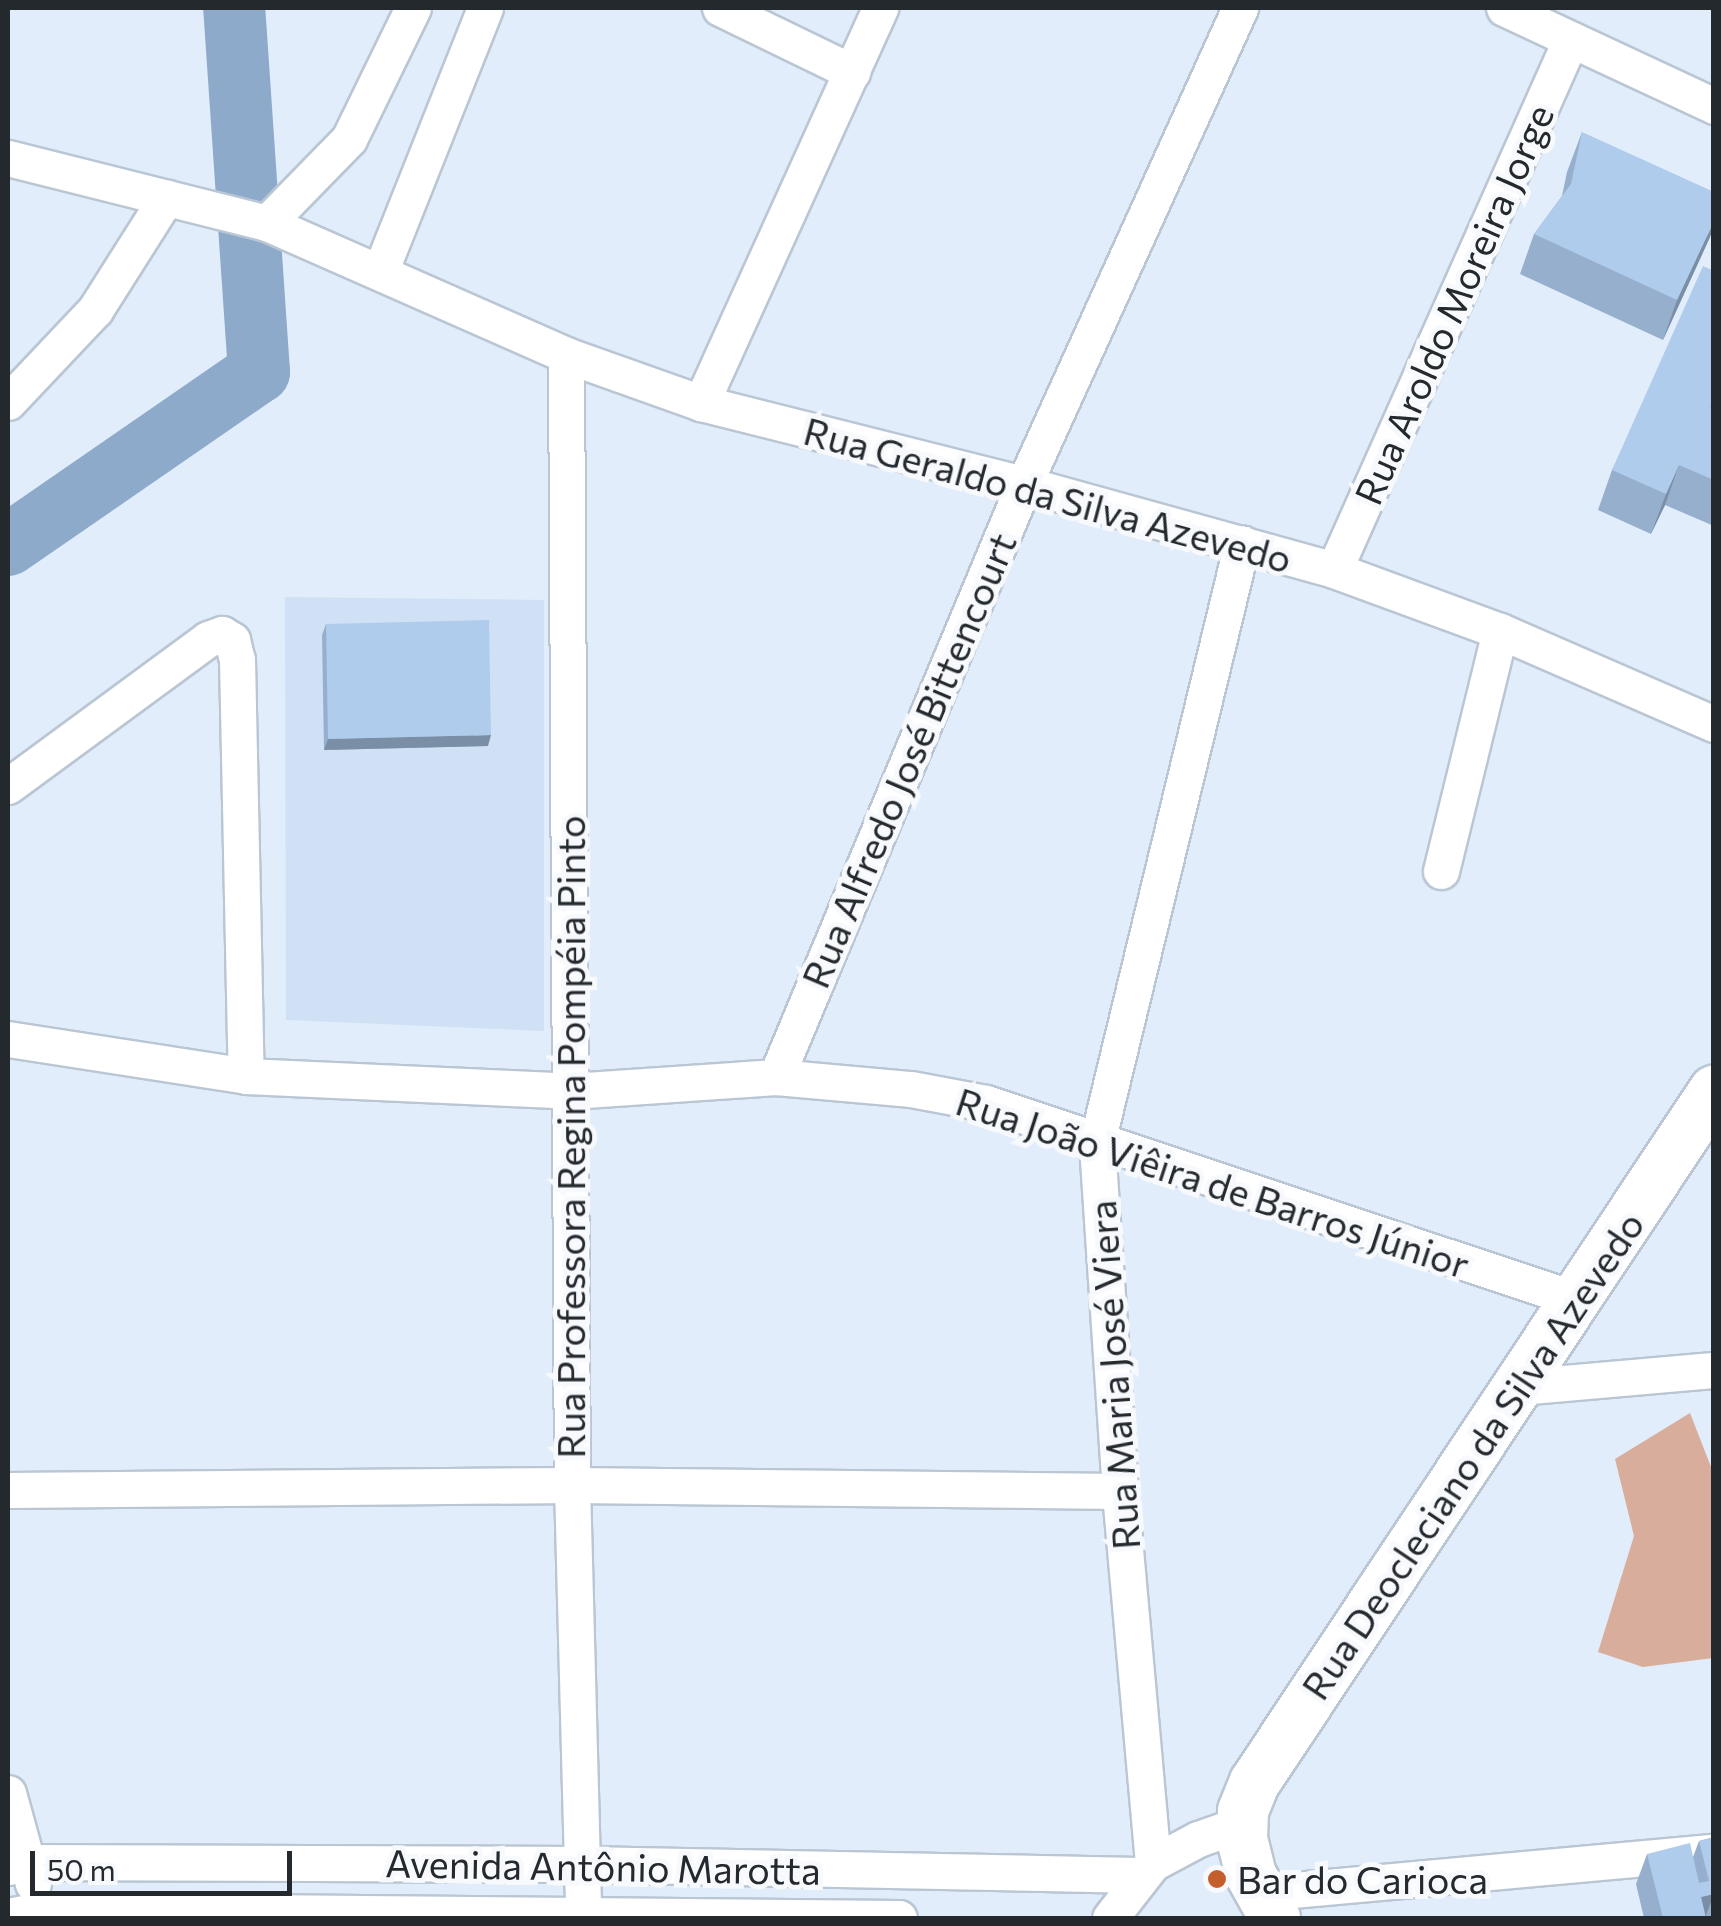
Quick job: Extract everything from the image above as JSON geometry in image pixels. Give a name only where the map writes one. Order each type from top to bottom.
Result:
[{"type":"main road","name":"Rua Deocleciano da Silva Azevedo","points":[[1241,1824],[1255,1782],[1274,1747],[1578,1300],[1714,1091]]},
{"type":"main road","points":[[1241,1824],[1245,1854],[1267,1906]]},
{"type":"street","points":[[262,222],[349,139],[413,8]]},
{"type":"street","points":[[380,272],[484,8]]},
{"type":"street","points":[[720,8],[852,72]]},
{"type":"street","points":[[701,404],[880,8]]},
{"type":"street","name":"Rua Alfredo José Bittencourt","points":[[776,1076],[1024,484],[1240,8]]},
{"type":"street","points":[[1504,8],[1714,106]]},
{"type":"street","name":"Rua Aroldo Moreira Jorge","points":[[1334,570],[1572,39]]},
{"type":"street","name":"Rua Geraldo da Silva Azevedo","points":[[8,158],[262,222],[566,356],[701,404],[1024,484],[1334,570],[1500,631],[1714,724]]},
{"type":"street","points":[[8,402],[95,310],[166,198]]},
{"type":"street","name":"Rua Professora Regina Pompéia Pinto","points":[[566,356],[572,1484],[584,1917]]},
{"type":"street","name":"Rua Maria José Viera","points":[[1146,1869],[1097,1142],[1242,544]]},
{"type":"street","points":[[1441,871],[1500,631]]},
{"type":"street","points":[[8,786],[208,640],[228,636],[237,660],[246,1076]]},
{"type":"street","name":"Rua João Viêira de Barros Júnior","points":[[8,1039],[246,1076],[571,1091],[776,1076],[951,1096],[1578,1300]]},
{"type":"street","points":[[1519,1387],[1714,1370]]},
{"type":"street","points":[[8,1490],[572,1484],[1120,1491]]},
{"type":"street","points":[[8,1794],[17,1864],[30,1915]]},
{"type":"street","points":[[1110,1918],[1146,1869],[1198,1838],[1241,1824]]},
{"type":"street","points":[[1267,1906],[1714,1852]]},
{"type":"street","name":"Avenida Antônio Marotta","points":[[17,1864],[1146,1869]]},
{"type":"street","name":"Avenida Antônio Marotta","points":[[30,1915],[900,1918]]},
{"type":"shaded area","points":[[285,597],[544,600],[544,1031],[286,1020]]},
{"type":"shaded area","points":[[1690,1413],[1713,1472],[1713,1658],[1643,1667],[1598,1652],[1634,1536],[1615,1459]]},
{"type":"building","points":[[1582,132],[1714,192],[1714,221],[1677,300],[1534,234],[1571,184]]},
{"type":"building","points":[[1703,266],[1714,271],[1714,399],[1710,407],[1714,409],[1714,480],[1679,465],[1666,494],[1612,470]]},
{"type":"building","points":[[489,620],[491,735],[328,739],[326,624]]},
{"type":"building","points":[[1714,1837],[1714,1894],[1701,1897],[1706,1918],[1663,1918],[1647,1854],[1690,1843],[1699,1883],[1709,1881],[1699,1841]]},
{"type":"waterway","points":[[8,545],[259,372],[234,8]]},
{"type":"place","name":"Bar do Carioca","points":[[1217,1879]]}]
